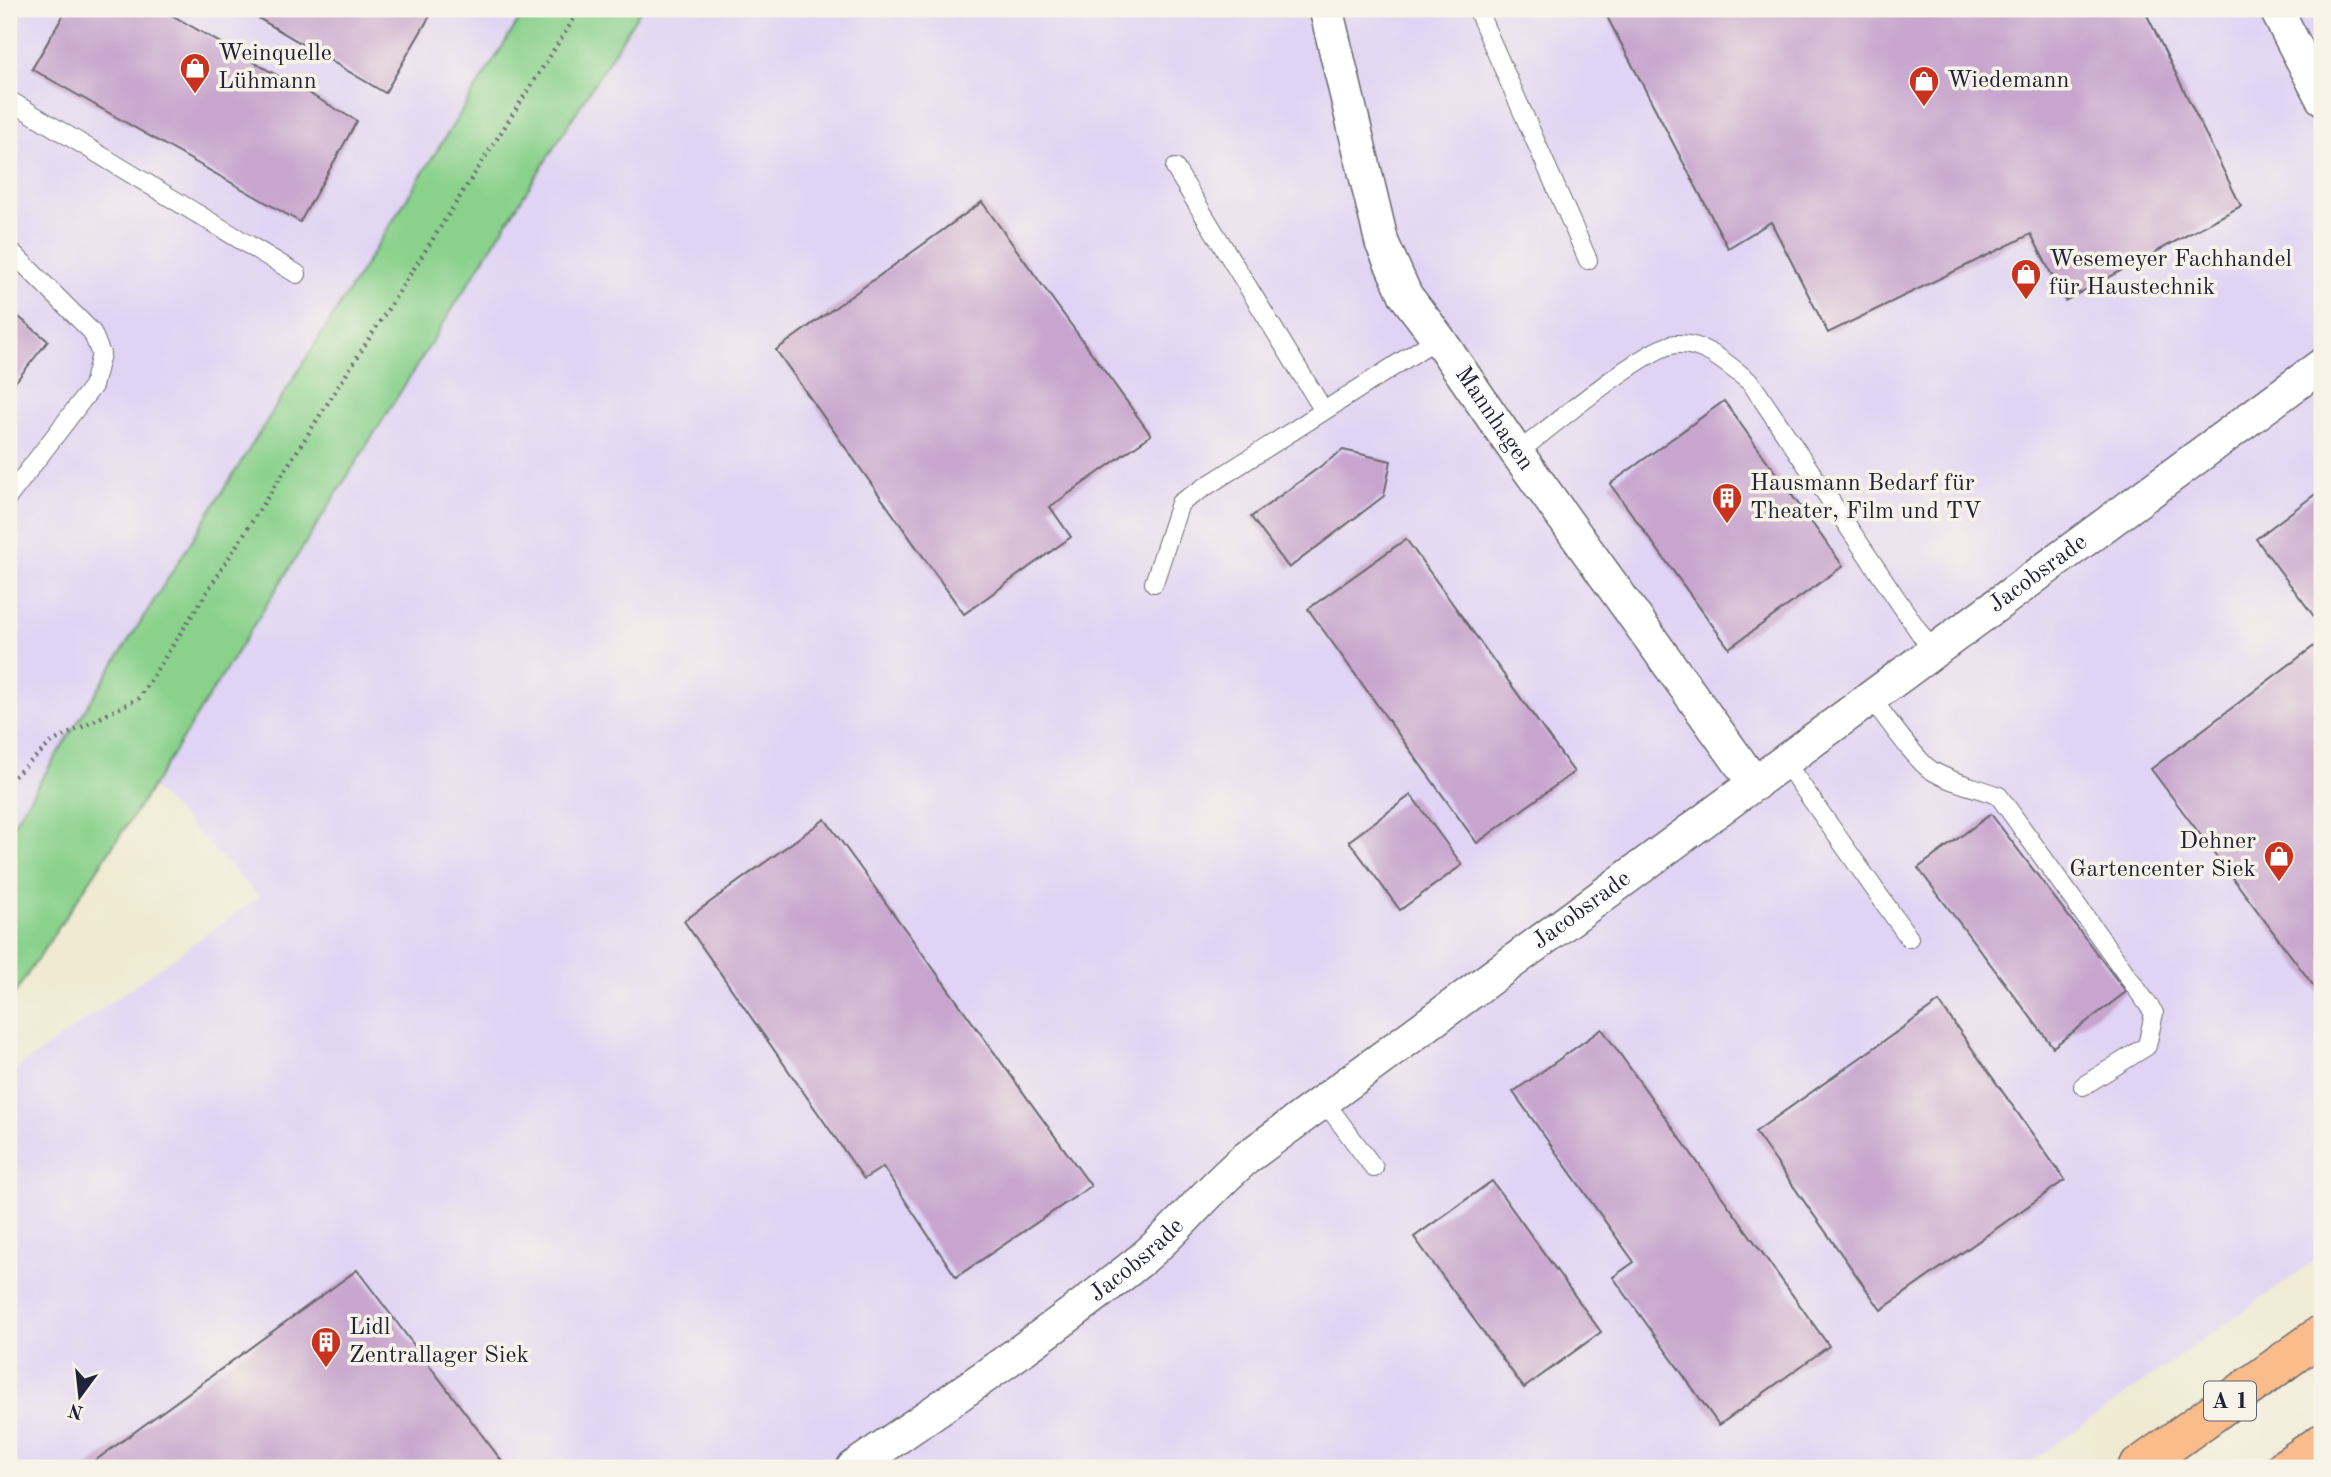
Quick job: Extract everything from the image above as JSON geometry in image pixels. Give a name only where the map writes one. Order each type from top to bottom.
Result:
[{"type":"highway","name":"A 1","points":[[2137,1468],[2322,1334]]},
{"type":"highway","points":[[2286,1468],[2322,1443]]},
{"type":"street","name":"Mannhagen","points":[[1326,9],[1381,243],[1406,296],[1755,784]]},
{"type":"street","points":[[2276,9],[2322,98]]},
{"type":"street","name":"Jacobsrade","points":[[853,1468],[1051,1331],[1168,1236],[1228,1174],[1324,1101],[2322,365]]},
{"type":"lane","points":[[1477,9],[1588,260]]},
{"type":"lane","points":[[9,100],[297,274]]},
{"type":"lane","points":[[1175,168],[1324,411]]},
{"type":"lane","points":[[9,248],[92,332],[101,354],[93,386],[9,496]]},
{"type":"lane","points":[[1154,583],[1180,503],[1438,338]]},
{"type":"lane","points":[[1517,453],[1639,360],[1675,344],[1701,348],[1726,362],[1751,383],[1932,651]]},
{"type":"lane","points":[[1871,698],[1928,769],[1948,779],[1998,796],[2154,1013],[2147,1046],[2083,1086]]},
{"type":"lane","points":[[1785,762],[1909,938]]},
{"type":"lane","points":[[1324,1101],[1374,1168]]},
{"type":"path","points":[[9,781],[52,742],[139,698],[580,9]]},
{"type":"shaded area","points":[[9,9],[526,9],[9,831]]},
{"type":"shaded area","points":[[641,9],[2322,9],[2322,1256],[2022,1468],[9,1468],[9,1074],[259,897],[152,787]]},
{"type":"green space","points":[[526,9],[641,9],[152,787],[9,1002],[9,831]]},
{"type":"building","name":"Weinquelle Lühmann","points":[[67,9],[161,9],[357,121],[300,222],[32,69]]},
{"type":"building","points":[[243,9],[434,9],[385,93]]},
{"type":"building","name":"Wiedemann","points":[[1603,9],[2144,9],[2241,206],[2065,301],[2031,234],[1828,333],[1771,222],[1728,248]]},
{"type":"building","points":[[982,202],[1151,435],[1050,507],[1071,537],[964,614],[776,350]]},
{"type":"building","points":[[9,309],[48,341],[9,390]]},
{"type":"building","name":"Hausmann Bedarf für Theater, Film und TV","points":[[1724,401],[1843,566],[1729,648],[1610,484]]},
{"type":"building","points":[[1343,450],[1391,461],[1384,496],[1289,568],[1251,517]]},
{"type":"building","points":[[2322,489],[2322,627],[2256,539]]},
{"type":"building","points":[[1406,539],[1574,772],[1477,843],[1308,609]]},
{"type":"building","name":"Dehner Gartencenter Siek","points":[[2322,640],[2322,997],[2151,769]]},
{"type":"building","points":[[1411,795],[1462,865],[1400,910],[1349,841]]},
{"type":"building","points":[[1991,814],[2126,992],[2053,1047],[1918,868]]},
{"type":"building","points":[[825,819],[1091,1186],[956,1277],[883,1167],[864,1179],[684,921]]},
{"type":"building","points":[[1939,1002],[2065,1180],[1881,1310],[1755,1132]]},
{"type":"building","points":[[1602,1029],[1829,1346],[1719,1425],[1613,1277],[1634,1262],[1513,1092]]},
{"type":"building","points":[[1492,1181],[1601,1332],[1524,1388],[1414,1237]]},
{"type":"building","name":"Lidl Zentrallager Siek","points":[[357,1270],[507,1468],[85,1468]]},
{"type":"place","name":"Weinquelle Lühmann","points":[[195,95]]},
{"type":"place","name":"Wiedemann","points":[[1924,108]]},
{"type":"place","name":"Wesemeyer Fachhandel für Haustechnik","points":[[2026,301]]},
{"type":"place","name":"Hausmann Bedarf für Theater, Film und TV","points":[[1727,525]]},
{"type":"place","name":"Dehner Gartencenter Siek","points":[[2279,883]]},
{"type":"place","name":"Lidl Zentrallager Siek","points":[[326,1369]]}]
